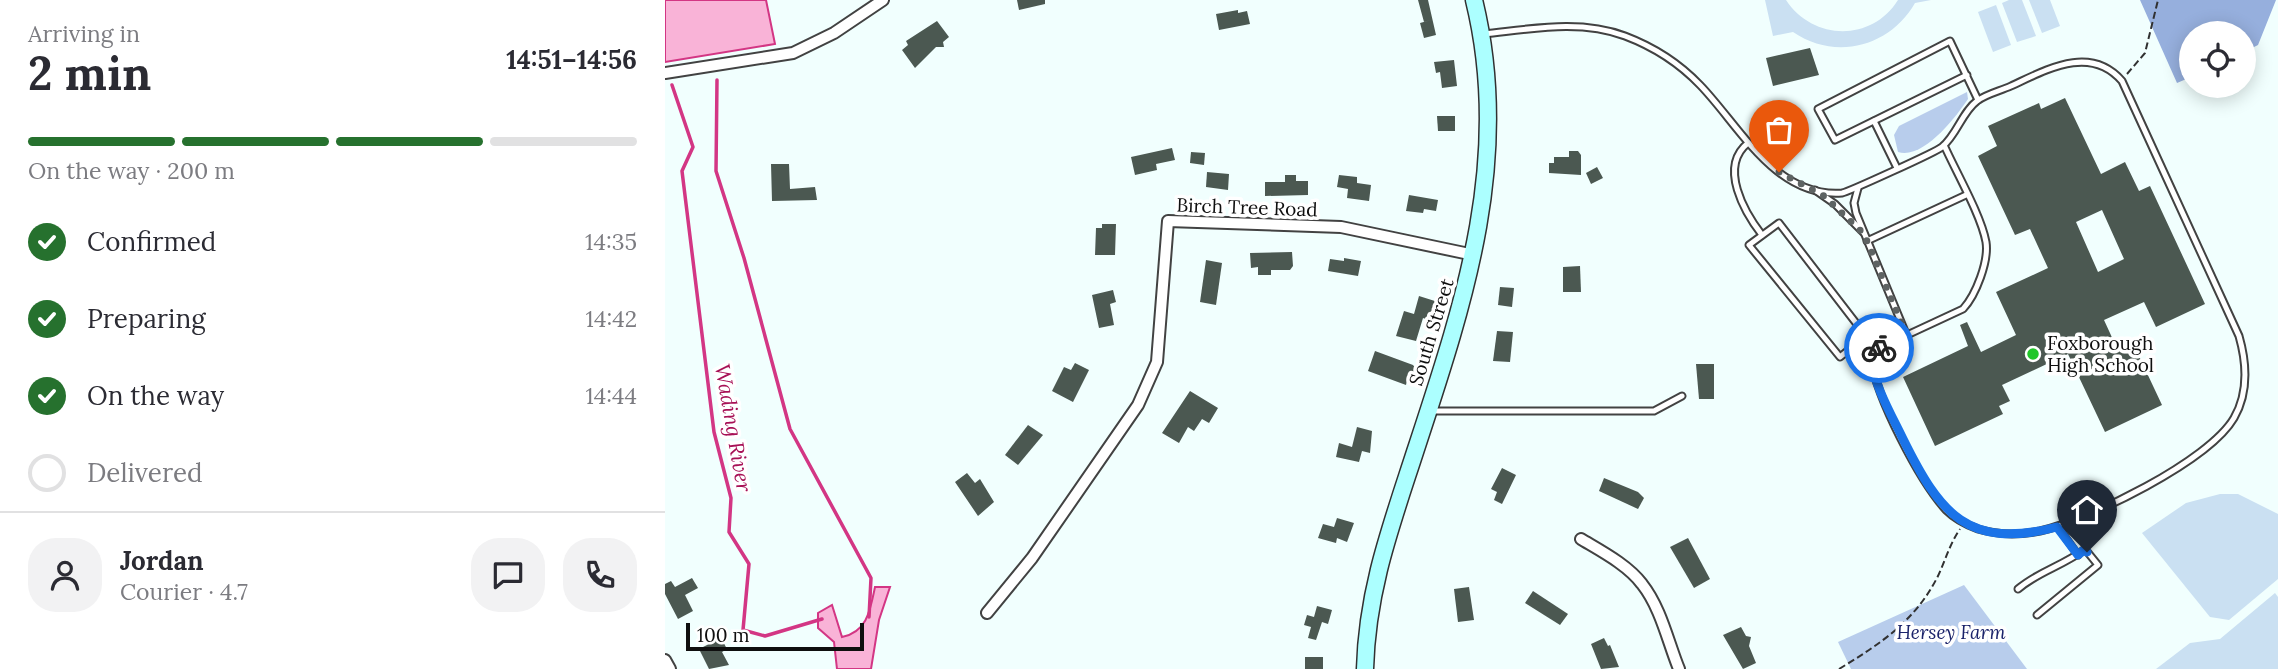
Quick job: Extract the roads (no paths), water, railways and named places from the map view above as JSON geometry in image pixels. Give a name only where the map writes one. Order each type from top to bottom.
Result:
[{"type":"main road","name":"South Street","points":[[1365,669],[1366,627],[1377,570],[1429,411],[1474,255],[1483,201],[1489,130],[1481,35],[1474,0]]},
{"type":"street","points":[[665,73],[793,53],[834,33],[883,0]]},
{"type":"street","name":"Birch Tree Road","points":[[987,613],[1031,558],[1137,405],[1157,362],[1167,221],[1341,227],[1474,255]]},
{"type":"street","points":[[1581,540],[1605,554],[1642,583],[1658,613],[1679,669]]},
{"type":"street","points":[[665,660],[670,669]]},
{"type":"lane","points":[[1481,35],[1564,27],[1591,28],[1627,37],[1677,64],[1716,102],[1748,144],[1779,172],[1810,187],[1835,204],[1864,234]]},
{"type":"lane","points":[[1967,75],[1835,141],[1818,109],[1950,41],[1967,75],[1979,100]]},
{"type":"lane","points":[[1810,187],[1832,192],[1858,188],[1944,145],[1979,100],[2071,62],[2098,64],[2121,79],[2234,324],[2245,361],[2245,382],[2241,405],[2233,421],[2220,437],[2195,458],[2148,485],[2057,527],[2011,534],[1987,531],[1964,523],[1945,509],[1916,463],[1883,396],[1872,355]]},
{"type":"lane","points":[[1874,121],[1897,168]]},
{"type":"lane","points":[[1748,144],[1739,154],[1737,190],[1742,206],[1762,235]]},
{"type":"lane","points":[[1872,355],[1877,349],[1906,334],[1959,312],[1974,290],[1985,260],[1986,243],[1944,145]]},
{"type":"lane","points":[[1858,188],[1854,203],[1864,234],[1906,334]]},
{"type":"lane","points":[[1867,241],[1966,195]]},
{"type":"lane","points":[[1779,223],[1866,336],[1853,347],[1840,357],[1749,245],[1779,223]]},
{"type":"lane","points":[[1853,347],[1872,355]]},
{"type":"lane","points":[[1429,411],[1654,411],[1682,396]]},
{"type":"lane","points":[[2057,527],[2078,555]]},
{"type":"lane","points":[[2018,589],[2038,572],[2064,565],[2085,549],[2098,565],[2037,615]]},
{"type":"waterway","name":"Wading River","points":[[717,80],[716,171],[744,258],[790,429],[871,578],[869,617]]},
{"type":"waterway","name":"Wading River","points":[[672,85],[693,147],[682,171],[714,432],[731,498],[729,532],[749,564],[743,630],[765,636],[822,619]]},
{"type":"place","name":"Foxborough High School","points":[[2033,354]]},
{"type":"park label","name":"Hersey Farm","points":[[1951,632]]}]
